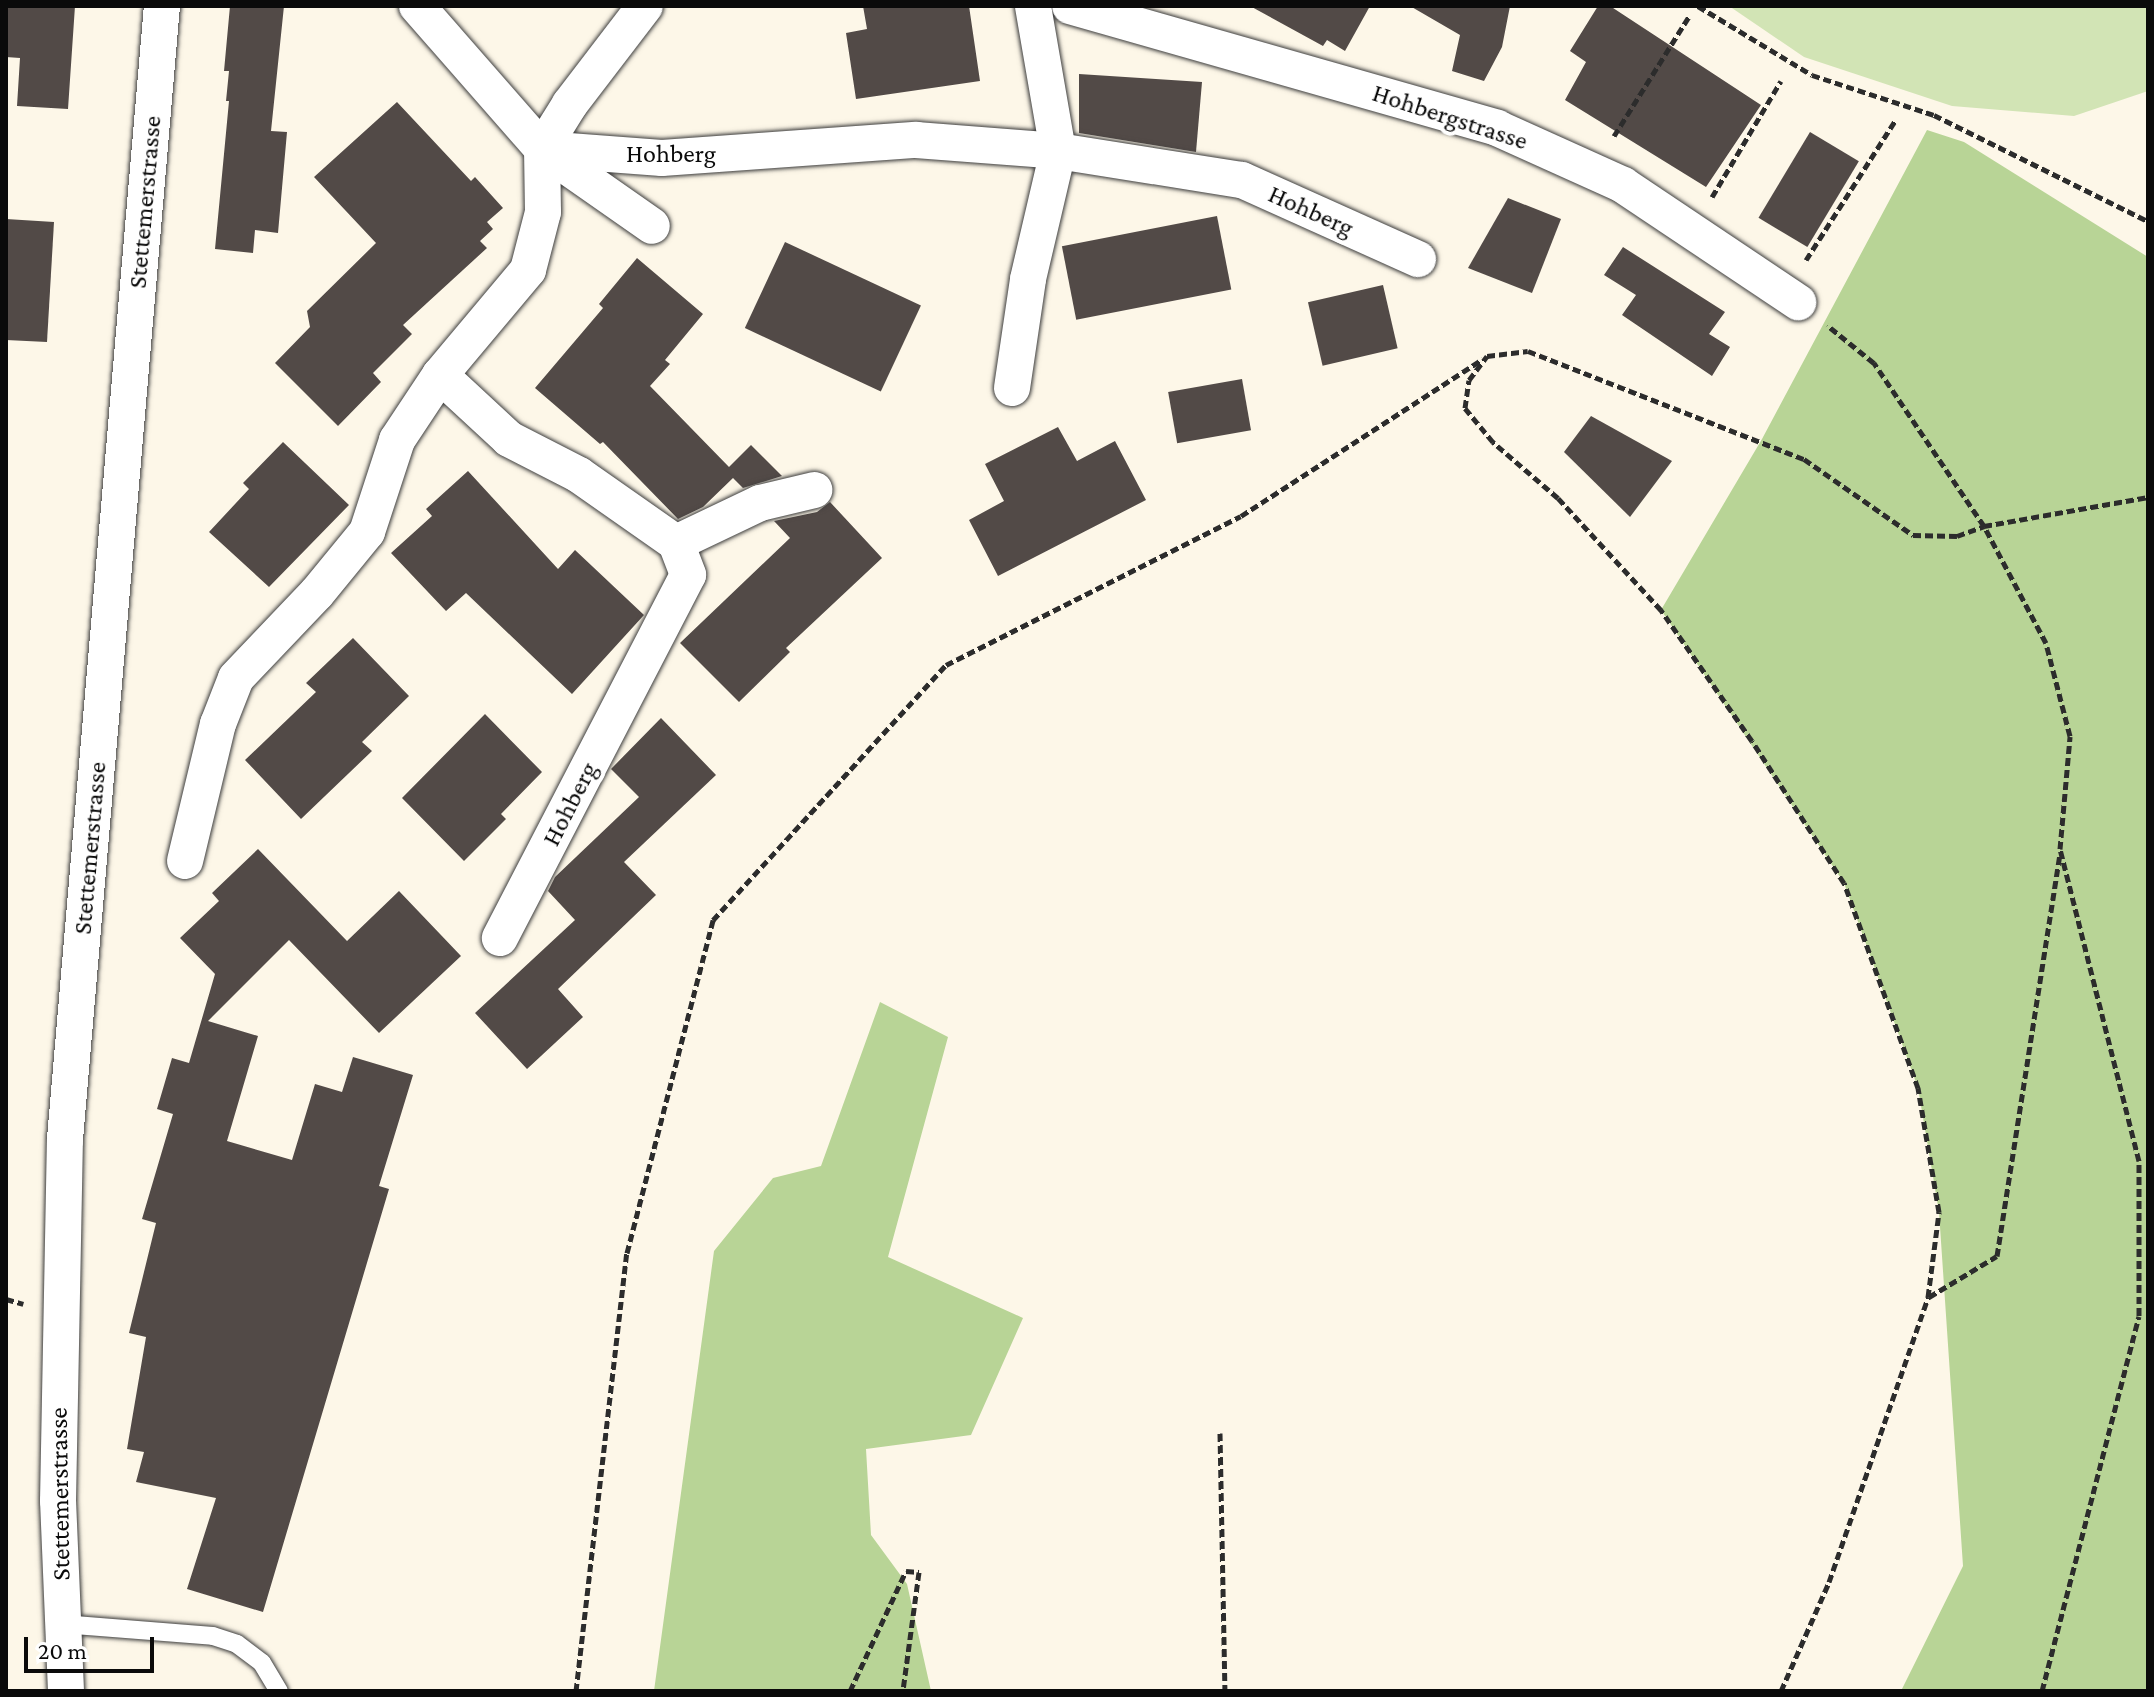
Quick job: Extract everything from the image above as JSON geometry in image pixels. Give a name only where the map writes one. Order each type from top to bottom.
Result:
[{"type":"street","name":"Stettemerstrasse","points":[[66,1691],[62,1624],[59,1314],[65,1139],[162,6]]},
{"type":"street","points":[[417,6],[542,149],[652,226]]},
{"type":"street","points":[[185,861],[218,724],[236,678],[317,593],[367,532],[397,440],[440,375],[528,270],[543,212],[542,149],[570,104],[645,6]]},
{"type":"street","points":[[1012,388],[1028,279],[1058,151],[1033,6]]},
{"type":"street","name":"Hohbergstrasse","points":[[1070,6],[1497,128],[1623,185],[1798,302]]},
{"type":"street","name":"Hohberg","points":[[542,149],[662,158],[916,140],[1058,151],[1242,180],[1418,259]]},
{"type":"street","points":[[440,375],[509,439],[579,475],[676,543],[760,503],[814,490]]},
{"type":"street","name":"Hohberg","points":[[500,938],[688,575],[676,543]]},
{"type":"lane","points":[[62,1624],[213,1636],[237,1644],[262,1663],[279,1691]]},
{"type":"path","points":[[1698,6],[1812,75],[1934,115],[2148,221]]},
{"type":"path","points":[[1608,146],[1690,15]]},
{"type":"path","points":[[1705,207],[1781,81]]},
{"type":"path","points":[[1802,266],[1896,119]]},
{"type":"path","points":[[1798,302],[1874,363],[1984,526],[2046,643],[2070,736],[2060,849],[1997,1256],[1928,1297]]},
{"type":"path","points":[[576,1691],[627,1253],[713,920],[946,665],[1241,516],[1487,356],[1528,351],[1804,459],[1913,535],[1957,536],[1984,526],[2148,497]]},
{"type":"path","points":[[1487,356],[1469,380],[1465,408],[1493,442],[1558,498],[1661,610],[1844,883],[1918,1088],[1939,1212],[1928,1297],[1829,1582],[1781,1691]]},
{"type":"path","points":[[2042,1691],[2139,1316],[2139,1161],[2060,849]]},
{"type":"path","points":[[1220,1433],[1225,1691]]},
{"type":"path","points":[[850,1691],[906,1571],[919,1572],[903,1691]]},
{"type":"green space","points":[[1729,6],[2148,6],[2148,91],[2074,116],[1952,106],[1804,57]]},
{"type":"green space","points":[[1927,130],[1964,142],[2148,257],[2148,1691],[1901,1691],[1963,1566],[1939,1212],[1918,1088],[1844,883],[1661,610],[1762,439]]},
{"type":"green space","points":[[880,1002],[948,1037],[888,1257],[1023,1318],[971,1435],[866,1449],[871,1535],[907,1584],[931,1691],[654,1691],[714,1251],[773,1178],[821,1166]]},
{"type":"building","points":[[6,6],[75,6],[68,109],[17,106],[20,58],[6,57]]},
{"type":"building","points":[[230,6],[284,6],[271,131],[287,132],[278,233],[255,230],[253,253],[215,249],[229,101],[226,101],[229,71],[224,71]]},
{"type":"building","points":[[863,6],[969,6],[980,81],[856,99],[846,33],[867,29]]},
{"type":"building","points":[[1250,6],[1370,6],[1345,51],[1327,40],[1323,46]]},
{"type":"building","points":[[1410,6],[1510,6],[1502,47],[1484,81],[1452,71],[1460,35]]},
{"type":"building","points":[[1598,6],[1610,6],[1761,105],[1706,187],[1565,100],[1586,62],[1570,51]]},
{"type":"building","points":[[1079,74],[1202,82],[1196,152],[1079,133]]},
{"type":"building","points":[[397,102],[471,181],[475,177],[503,208],[487,222],[493,229],[480,241],[487,248],[403,325],[412,334],[373,373],[381,382],[338,426],[275,363],[310,327],[307,311],[376,243],[314,177]]},
{"type":"building","points":[[1810,132],[1859,161],[1807,247],[1758,218]]},
{"type":"building","points":[[1508,198],[1561,219],[1532,293],[1468,268]]},
{"type":"building","points":[[1217,216],[1231,290],[1076,320],[1062,246]]},
{"type":"building","points":[[6,219],[54,222],[47,342],[6,340]]},
{"type":"building","points":[[785,242],[921,305],[881,391],[745,328]]},
{"type":"building","points":[[1623,247],[1725,312],[1709,334],[1730,347],[1712,376],[1622,315],[1636,295],[1604,275]]},
{"type":"building","points":[[637,258],[703,314],[665,360],[670,364],[650,386],[729,467],[751,445],[782,476],[743,488],[733,478],[703,507],[678,519],[603,442],[600,444],[535,388],[603,308],[599,304]]},
{"type":"building","points":[[1383,285],[1398,348],[1323,366],[1308,302]]},
{"type":"building","points":[[1242,379],[1251,430],[1177,443],[1168,392]]},
{"type":"building","points":[[1591,416],[1672,461],[1630,517],[1564,452]]},
{"type":"building","points":[[1058,427],[1077,461],[1115,441],[1146,500],[998,576],[969,520],[1004,501],[985,464]]},
{"type":"building","points":[[283,442],[349,505],[269,587],[209,532],[249,489],[243,483]]},
{"type":"building","points":[[468,471],[558,569],[575,550],[644,615],[572,694],[466,593],[446,611],[391,553],[432,516],[426,509]]},
{"type":"building","points":[[830,502],[882,558],[786,648],[790,652],[739,702],[680,643],[790,538],[774,521],[817,512]]},
{"type":"building","points":[[353,638],[409,696],[362,742],[372,751],[301,819],[245,760],[316,692],[306,683]]},
{"type":"building","points":[[485,714],[542,772],[501,814],[506,819],[464,861],[402,798]]},
{"type":"building","points":[[661,718],[716,775],[624,862],[656,895],[558,989],[583,1017],[527,1069],[475,1013],[575,920],[548,891],[555,877],[639,797],[611,769]]},
{"type":"building","points":[[258,849],[347,941],[399,891],[461,956],[379,1033],[289,940],[208,1021],[258,1036],[227,1141],[292,1160],[315,1084],[342,1092],[353,1057],[413,1075],[379,1186],[389,1189],[263,1612],[187,1589],[216,1498],[136,1482],[144,1452],[127,1449],[146,1337],[129,1333],[156,1223],[142,1219],[173,1114],[157,1109],[172,1058],[189,1063],[215,974],[180,938],[219,901],[212,893]]}]
